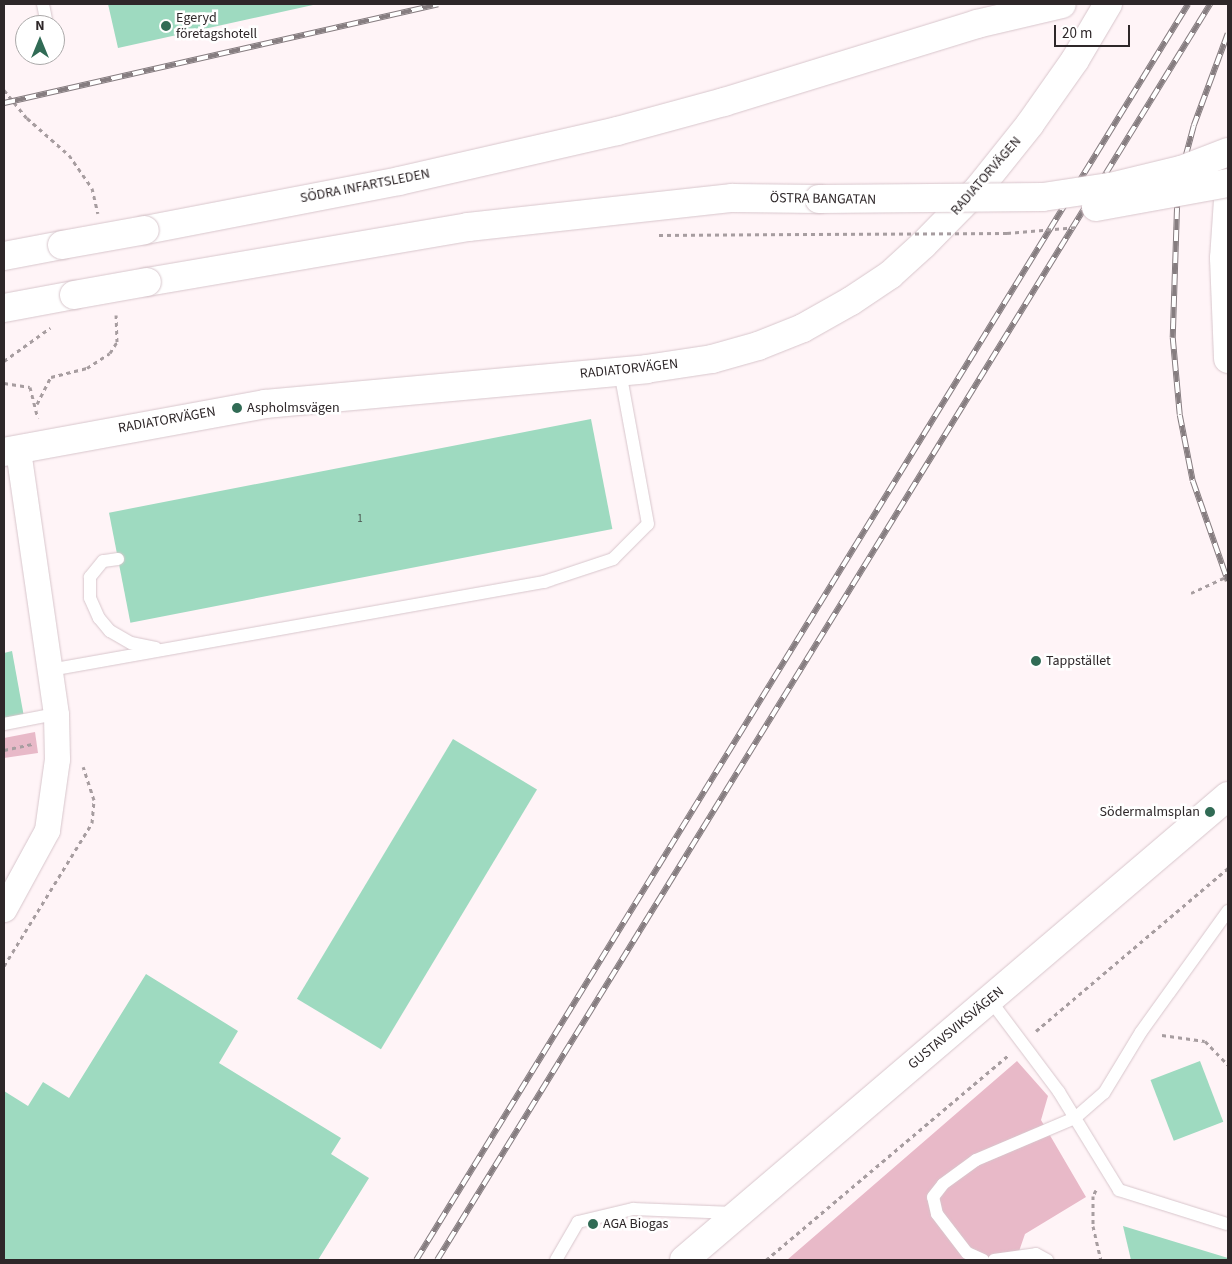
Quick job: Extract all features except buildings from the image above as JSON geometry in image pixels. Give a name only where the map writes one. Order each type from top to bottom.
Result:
[{"type":"main road","points":[[977,24],[1016,4]]},
{"type":"main road","points":[[977,24],[1062,4]]},
{"type":"main road","name":"RADIATORVÄGEN","points":[[11,451],[97,432],[265,404],[620,372],[712,359],[758,346],[803,328],[851,301],[890,275],[923,245],[984,181],[1075,60],[1108,4]]},
{"type":"main road","name":"SÖDRA INFARTSLEDEN","points":[[4,256],[399,181],[617,131],[724,102],[977,24]]},
{"type":"main road","name":"ÖSTRA BANGATAN","points":[[817,216],[1043,197],[1110,187],[1181,170],[1228,152]]},
{"type":"main road","points":[[4,308],[413,236],[595,211],[648,208],[730,217],[996,216],[1115,205],[1228,183]]},
{"type":"main road","points":[[1228,200],[1224,258],[1228,359]]},
{"type":"main road","name":"GUSTAVSVIKSVÄGEN","points":[[684,1260],[1228,796]]},
{"type":"street","points":[[4,909],[47,830],[56,768],[56,714],[50,670],[11,451]]},
{"type":"lane","points":[[50,670],[544,582],[613,559],[648,524],[620,372]]},
{"type":"lane","points":[[118,559],[102,561],[90,577],[90,598],[99,618],[110,631],[132,643],[163,650]]},
{"type":"lane","points":[[4,724],[56,714]]},
{"type":"lane","points":[[983,1260],[967,1253],[936,1214],[934,1197],[943,1184],[976,1160],[1075,1118],[1104,1093],[1142,1032],[1228,911]]},
{"type":"lane","points":[[990,1000],[1023,1043],[1075,1118],[1119,1190],[1227,1224]]},
{"type":"lane","points":[[556,1260],[578,1222],[633,1209],[739,1214]]},
{"type":"lane","points":[[994,1260],[1036,1254],[1046,1260]]},
{"type":"path","points":[[4,90],[27,118],[69,155],[92,188],[97,206]]},
{"type":"path","points":[[653,235],[817,216],[998,234],[1081,227]]},
{"type":"path","points":[[904,241],[918,227]]},
{"type":"path","points":[[4,361],[56,324]]},
{"type":"path","points":[[4,382],[30,387],[37,405],[51,378],[102,362],[117,342],[119,329]]},
{"type":"path","points":[[1191,593],[1228,576]]},
{"type":"path","points":[[766,1260],[1228,868]]},
{"type":"path","points":[[1142,1032],[1205,1041],[1228,1065]]},
{"type":"path","points":[[1101,1260],[1093,1226],[1093,1196],[1107,1170]]},
{"type":"shaded area","points":[[35,732],[38,753],[4,758],[4,738]]},
{"type":"shaded area","points":[[1017,1061],[1048,1096],[1041,1120],[1086,1197],[1025,1234],[1016,1260],[787,1260]]},
{"type":"railway","points":[[4,103],[438,4]]},
{"type":"railway","points":[[416,1260],[1188,4]]},
{"type":"railway","points":[[437,1260],[1210,4]]},
{"type":"railway","points":[[1228,34],[1194,126],[1178,186],[1173,338],[1180,415],[1193,481],[1228,581]]},
{"type":"place","name":"Egeryd företagshotell","points":[[166,26]]},
{"type":"place","name":"Aspholmsvägen","points":[[237,408]]},
{"type":"place","name":"Tappstället","points":[[1036,661]]},
{"type":"place","name":"Södermalmsplan","points":[[1210,812]]},
{"type":"place","name":"AGA Biogas","points":[[593,1224]]}]
